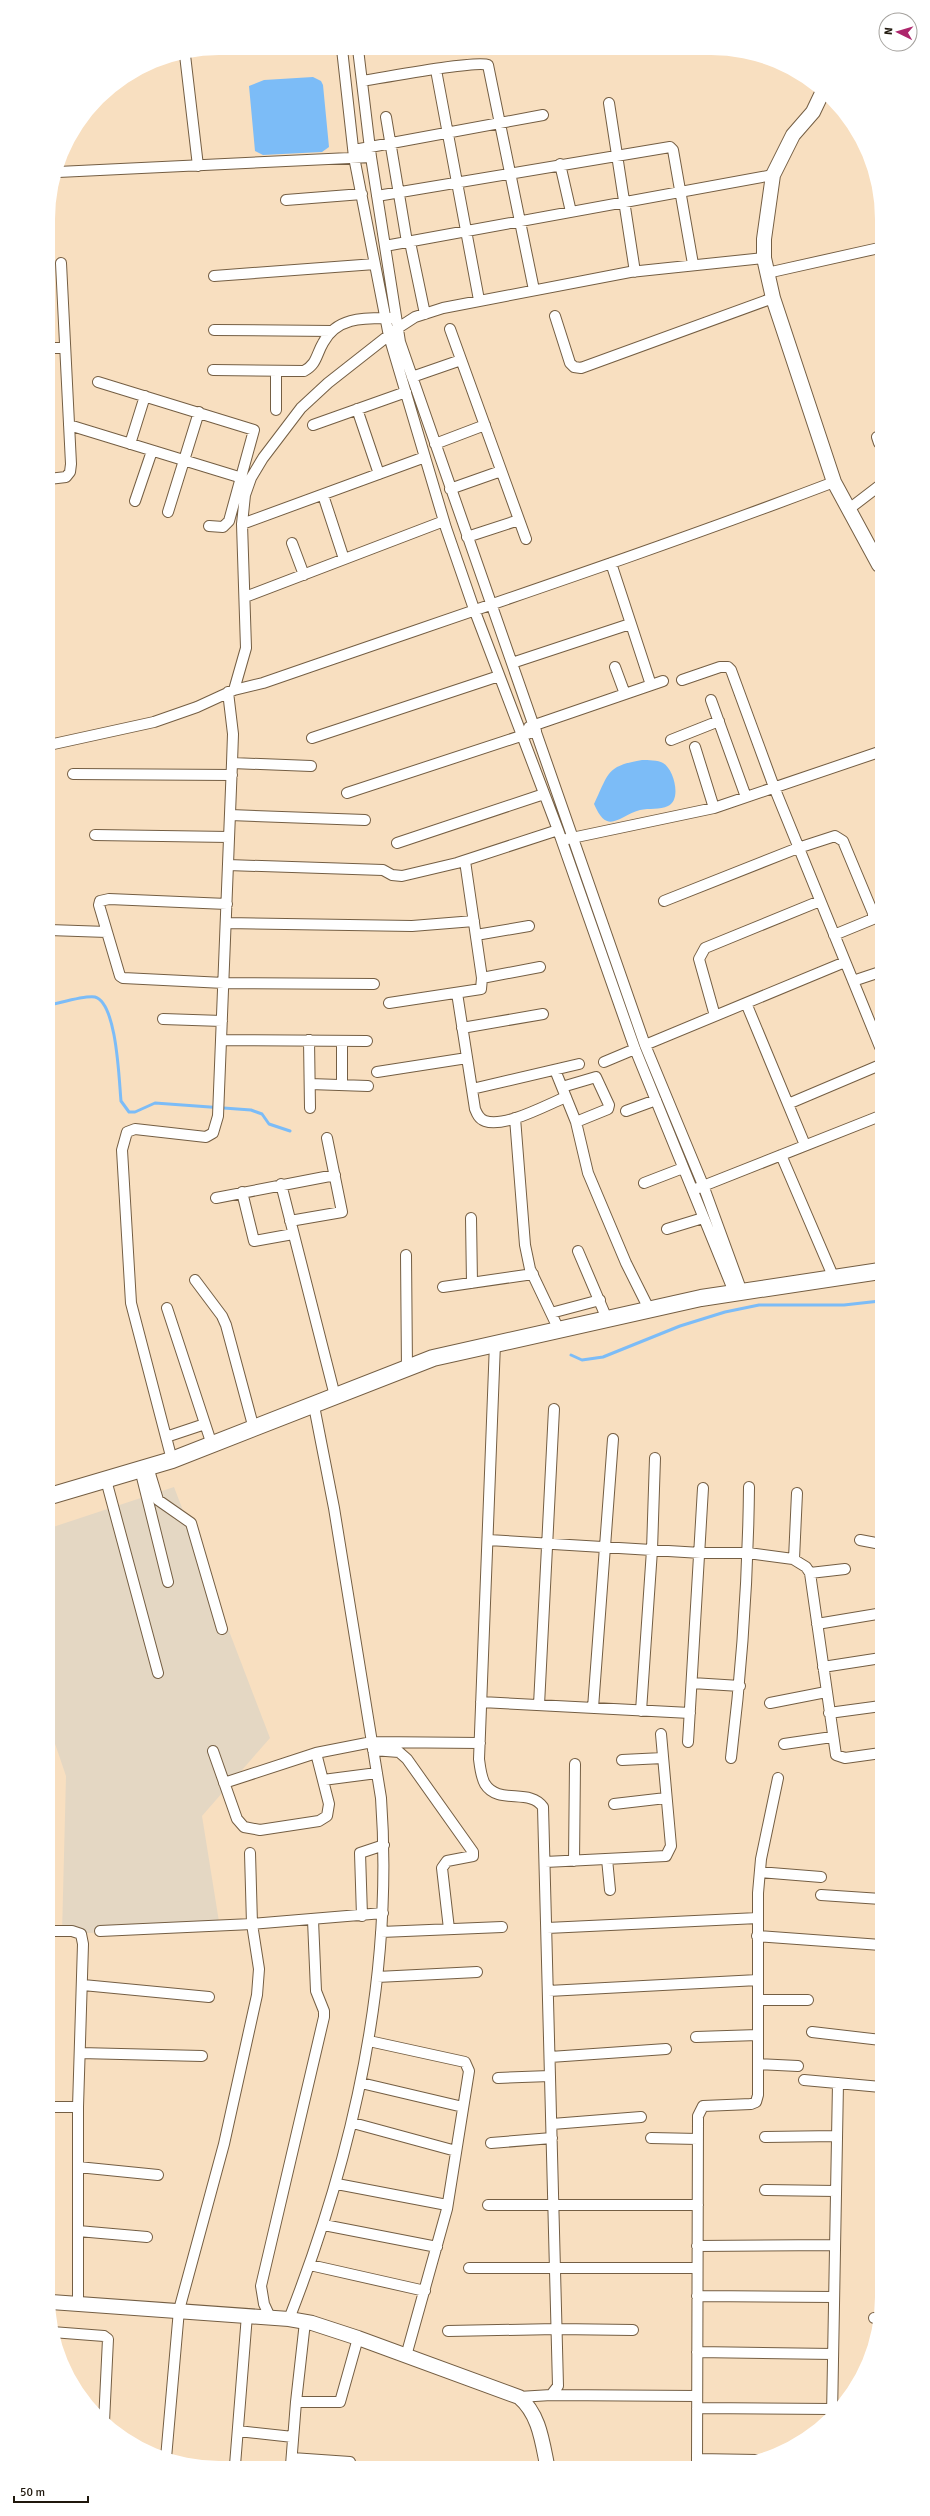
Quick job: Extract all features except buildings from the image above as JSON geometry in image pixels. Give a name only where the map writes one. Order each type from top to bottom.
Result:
[{"type":"main road","points":[[55,1495],[172,1460],[314,1406],[335,1396],[433,1358],[649,1309],[833,1276],[875,1272]]},
{"type":"street","points":[[343,55],[354,154],[389,336],[444,521],[474,609],[560,835],[635,1049],[703,1218],[738,1292]]},
{"type":"street","points":[[359,55],[370,152],[400,342],[490,604],[535,728],[645,1045],[703,1185],[738,1292]]},
{"type":"street","points":[[185,58],[198,166]]},
{"type":"street","points":[[362,81],[484,63],[488,65],[534,290]]},
{"type":"street","points":[[436,70],[479,300]]},
{"type":"street","points":[[820,97],[813,112],[793,135],[772,175],[764,239],[764,258],[773,298],[834,482],[849,509],[874,547]]},
{"type":"street","points":[[609,103],[623,203],[635,272]]},
{"type":"street","points":[[62,172],[198,166],[354,154],[370,152],[390,144],[543,115]]},
{"type":"street","points":[[386,117],[398,192],[425,314]]},
{"type":"street","points":[[377,196],[616,154],[672,148],[693,264]]},
{"type":"street","points":[[560,164],[571,212]]},
{"type":"street","points":[[385,246],[772,175]]},
{"type":"street","points":[[286,200],[362,194]]},
{"type":"street","points":[[767,273],[875,249]]},
{"type":"street","points":[[172,1460],[130,1303],[122,1150],[127,1132],[135,1129],[206,1137],[213,1133],[218,1116],[232,775],[233,734],[231,691],[246,648],[246,598],[242,524],[245,495],[251,478],[263,458],[297,415],[328,383],[389,336],[397,323],[479,300],[635,272],[693,264],[764,258]]},
{"type":"street","points":[[55,478],[66,477],[70,472],[61,263]]},
{"type":"street","points":[[214,276],[375,264]]},
{"type":"street","points":[[555,316],[570,363],[574,367],[581,368],[773,298]]},
{"type":"street","points":[[213,370],[296,372],[311,367],[323,342],[332,331],[343,323],[357,318],[386,318],[397,323]]},
{"type":"street","points":[[450,328],[526,539]]},
{"type":"street","points":[[214,330],[332,331]]},
{"type":"street","points":[[55,348],[65,348]]},
{"type":"street","points":[[412,377],[461,360]]},
{"type":"street","points":[[276,371],[276,410]]},
{"type":"street","points":[[98,382],[254,430],[229,521],[223,527],[209,526]]},
{"type":"street","points":[[313,425],[406,392]]},
{"type":"street","points":[[130,444],[145,396]]},
{"type":"street","points":[[357,409],[379,474]]},
{"type":"street","points":[[168,512],[199,412]]},
{"type":"street","points":[[69,425],[242,478]]},
{"type":"street","points":[[435,444],[485,425]]},
{"type":"street","points":[[135,501],[152,451]]},
{"type":"street","points":[[242,524],[425,457]]},
{"type":"street","points":[[450,489],[501,471]]},
{"type":"street","points":[[55,744],[154,722],[197,707],[231,691],[263,683],[474,609],[684,539],[834,482]]},
{"type":"street","points":[[849,509],[875,489]]},
{"type":"street","points":[[323,495],[344,559]]},
{"type":"street","points":[[467,537],[519,520]]},
{"type":"street","points":[[246,598],[444,521]]},
{"type":"street","points":[[292,543],[304,575]]},
{"type":"street","points":[[611,563],[651,685]]},
{"type":"street","points":[[512,663],[630,624]]},
{"type":"street","points":[[615,667],[625,694]]},
{"type":"street","points":[[682,680],[720,667],[728,667],[731,670],[798,848],[875,1035]]},
{"type":"street","points":[[312,738],[499,676]]},
{"type":"street","points":[[347,793],[535,728],[663,681]]},
{"type":"street","points":[[711,700],[746,797]]},
{"type":"street","points":[[671,740],[719,722]]},
{"type":"street","points":[[695,747],[714,808]]},
{"type":"street","points":[[228,865],[382,870],[392,876],[402,876],[465,861],[560,835],[572,838],[714,808],[875,754]]},
{"type":"street","points":[[232,763],[311,766]]},
{"type":"street","points":[[74,774],[232,775]]},
{"type":"street","points":[[397,844],[544,794]]},
{"type":"street","points":[[230,815],[365,820]]},
{"type":"street","points":[[95,835],[229,837]]},
{"type":"street","points":[[664,901],[798,848],[835,836],[841,838],[846,848],[873,913],[873,919],[834,935]]},
{"type":"street","points":[[389,1003],[457,994],[481,989],[482,978],[465,861]]},
{"type":"street","points":[[227,904],[103,899],[100,905],[118,970],[123,978],[224,983],[374,984]]},
{"type":"street","points":[[715,1016],[699,959],[705,948],[820,901]]},
{"type":"street","points":[[226,923],[412,926],[474,921]]},
{"type":"street","points":[[476,936],[529,926]]},
{"type":"street","points":[[55,930],[107,932]]},
{"type":"street","points":[[645,1045],[845,962]]},
{"type":"street","points":[[482,978],[540,966]]},
{"type":"street","points":[[852,981],[875,974]]},
{"type":"street","points":[[457,994],[475,1109],[478,1116],[484,1121],[495,1122],[514,1118],[596,1077],[609,1105],[608,1109],[576,1122]]},
{"type":"street","points":[[746,1003],[805,1145]]},
{"type":"street","points":[[462,1028],[543,1014]]},
{"type":"street","points":[[163,1019],[222,1021]]},
{"type":"street","points":[[222,1040],[367,1041]]},
{"type":"street","points":[[309,1040],[310,1108]]},
{"type":"street","points":[[342,1041],[342,1085]]},
{"type":"street","points":[[604,1062],[635,1049]]},
{"type":"street","points":[[377,1072],[467,1058]]},
{"type":"street","points":[[472,1089],[579,1064]]},
{"type":"street","points":[[788,1104],[875,1067]]},
{"type":"street","points":[[555,1070],[576,1122],[588,1173],[626,1263],[649,1309]]},
{"type":"street","points":[[310,1084],[368,1086]]},
{"type":"street","points":[[626,1111],[656,1100]]},
{"type":"street","points":[[514,1118],[525,1245],[533,1274],[559,1330]]},
{"type":"street","points":[[692,1190],[875,1118]]},
{"type":"street","points":[[290,1221],[342,1212],[326,1138]]},
{"type":"street","points":[[781,1154],[833,1276]]},
{"type":"street","points":[[644,1183],[683,1168]]},
{"type":"street","points":[[216,1198],[281,1184],[335,1175]]},
{"type":"street","points":[[281,1184],[335,1396]]},
{"type":"street","points":[[242,1192],[254,1241],[293,1234]]},
{"type":"street","points":[[471,1218],[472,1283]]},
{"type":"street","points":[[666,1229],[703,1218]]},
{"type":"street","points":[[578,1251],[607,1319]]},
{"type":"street","points":[[406,1255],[407,1368]]},
{"type":"street","points":[[444,1287],[533,1274]]},
{"type":"street","points":[[195,1280],[222,1316],[226,1325],[254,1429]]},
{"type":"street","points":[[551,1313],[600,1300]]},
{"type":"street","points":[[167,1308],[212,1445]]},
{"type":"street","points":[[496,1343],[481,1702],[481,1772],[484,1783],[492,1791],[502,1795],[539,1800],[543,1807],[558,2386],[551,2395]]},
{"type":"street","points":[[289,2319],[324,2225],[337,2184],[352,2123],[369,2042],[383,1913],[384,1845],[377,1773],[334,1508],[314,1406]]},
{"type":"street","points":[[539,1705],[554,1408]]},
{"type":"street","points":[[166,1437],[205,1424]]},
{"type":"street","points":[[593,1708],[613,1439]]},
{"type":"street","points":[[641,1711],[652,1550],[655,1458]]},
{"type":"street","points":[[144,1468],[168,1582]]},
{"type":"street","points":[[144,1468],[158,1500],[191,1523],[222,1629]]},
{"type":"street","points":[[106,1480],[158,1673]]},
{"type":"street","points":[[731,1758],[740,1686],[748,1554],[749,1487]]},
{"type":"street","points":[[688,1742],[701,1553],[703,1488]]},
{"type":"street","points":[[794,1559],[797,1493]]},
{"type":"street","points":[[488,1540],[701,1553],[748,1554],[794,1559],[806,1567],[810,1573],[833,1749],[840,1758],[875,1754]]},
{"type":"street","points":[[860,1540],[875,1543]]},
{"type":"street","points":[[810,1573],[845,1569]]},
{"type":"street","points":[[817,1624],[875,1614]]},
{"type":"street","points":[[822,1667],[875,1659]]},
{"type":"street","points":[[692,1683],[740,1686]]},
{"type":"street","points":[[770,1703],[826,1692]]},
{"type":"street","points":[[481,1702],[690,1713]]},
{"type":"street","points":[[829,1714],[875,1707]]},
{"type":"street","points":[[545,1862],[666,1856],[671,1846],[661,1734]]},
{"type":"street","points":[[784,1744],[832,1737]]},
{"type":"street","points":[[224,1783],[316,1753],[372,1746],[480,1743]]},
{"type":"street","points":[[372,1746],[399,1752],[407,1759],[473,1852],[473,1856],[447,1861],[442,1868],[449,1929]]},
{"type":"street","points":[[213,1751],[237,1819],[244,1827],[260,1830],[325,1819],[330,1810],[316,1753]]},
{"type":"street","points":[[622,1760],[663,1758]]},
{"type":"street","points":[[574,1861],[575,1764]]},
{"type":"street","points":[[323,1780],[377,1773]]},
{"type":"street","points":[[697,2461],[698,2116],[703,2106],[751,2104],[756,2102],[758,2095],[757,1936],[760,1872],[778,1778]]},
{"type":"street","points":[[614,1804],[666,1798]]},
{"type":"street","points":[[362,1916],[360,1853],[384,1845]]},
{"type":"street","points":[[167,2452],[179,2310],[224,2144],[257,1994],[259,1969],[252,1924],[250,1853]]},
{"type":"street","points":[[607,1859],[610,1890]]},
{"type":"street","points":[[760,1872],[822,1876]]},
{"type":"street","points":[[821,1895],[875,1899]]},
{"type":"street","points":[[100,1931],[252,1924],[362,1916],[383,1913]]},
{"type":"street","points":[[547,1928],[758,1918]]},
{"type":"street","points":[[270,2317],[264,2304],[261,2286],[324,2017],[324,2011],[316,1991],[313,1920]]},
{"type":"street","points":[[381,1932],[502,1927]]},
{"type":"street","points":[[55,1931],[72,1931],[80,1934],[83,1944],[83,1985],[78,2108],[78,2303]]},
{"type":"street","points":[[757,1936],[875,1945]]},
{"type":"street","points":[[377,1977],[477,1972]]},
{"type":"street","points":[[548,1992],[758,1980]]},
{"type":"street","points":[[83,1985],[209,1996]]},
{"type":"street","points":[[758,2000],[808,2000]]},
{"type":"street","points":[[812,2032],[875,2039]]},
{"type":"street","points":[[696,2037],[758,2035]]},
{"type":"street","points":[[369,2042],[465,2062],[469,2071],[447,2205],[437,2247],[406,2356]]},
{"type":"street","points":[[550,2058],[666,2048]]},
{"type":"street","points":[[80,2053],[202,2056]]},
{"type":"street","points":[[758,2064],[798,2066]]},
{"type":"street","points":[[498,2078],[550,2076]]},
{"type":"street","points":[[804,2080],[875,2087]]},
{"type":"street","points":[[361,2083],[463,2107]]},
{"type":"street","points":[[832,2407],[838,2084]]},
{"type":"street","points":[[55,2107],[78,2108]]},
{"type":"street","points":[[552,2124],[641,2117]]},
{"type":"street","points":[[352,2123],[456,2151]]},
{"type":"street","points":[[765,2137],[837,2136]]},
{"type":"street","points":[[491,2143],[552,2138]]},
{"type":"street","points":[[652,2138],[698,2139]]},
{"type":"street","points":[[78,2167],[158,2175]]},
{"type":"street","points":[[337,2184],[447,2205]]},
{"type":"street","points":[[765,2190],[836,2191]]},
{"type":"street","points":[[488,2205],[698,2205]]},
{"type":"street","points":[[324,2225],[437,2247]]},
{"type":"street","points":[[78,2232],[148,2237]]},
{"type":"street","points":[[698,2246],[835,2246]]},
{"type":"street","points":[[310,2265],[425,2291]]},
{"type":"street","points":[[469,2268],[698,2268]]},
{"type":"street","points":[[697,2296],[834,2297]]},
{"type":"street","points":[[55,2302],[289,2319],[305,2322],[358,2338],[519,2397],[530,2407],[540,2430],[546,2461]]},
{"type":"street","points":[[235,2461],[248,2315]]},
{"type":"street","points":[[291,2461],[305,2322]]},
{"type":"street","points":[[448,2331],[557,2329],[633,2330]]},
{"type":"street","points":[[60,2334],[104,2336],[108,2339],[104,2414]]},
{"type":"street","points":[[296,2402],[340,2402],[358,2338]]},
{"type":"street","points":[[697,2352],[833,2354]]},
{"type":"street","points":[[519,2397],[551,2395],[697,2396]]},
{"type":"street","points":[[697,2408],[828,2412]]},
{"type":"street","points":[[238,2431],[293,2437]]},
{"type":"shaded area","points":[[174,1487],[270,1738],[202,1816],[220,1928],[62,1934],[66,1776],[55,1744],[55,1526]]},
{"type":"water","points":[[313,77],[321,81],[323,85],[329,147],[322,152],[263,155],[255,151],[249,86],[264,80]]},
{"type":"water","points":[[642,760],[658,761],[667,766],[675,784],[675,798],[668,806],[640,810],[609,822],[599,814],[594,804],[606,778],[615,768],[621,765]]},
{"type":"waterway","points":[[55,1004],[91,997],[95,997],[102,1002],[108,1013],[116,1044],[121,1101],[129,1112],[135,1112],[155,1103],[251,1110],[262,1114],[269,1124],[290,1131]]},
{"type":"waterway","points":[[571,1355],[582,1360],[603,1357],[680,1326],[725,1312],[759,1305],[844,1305],[875,1302]]}]
